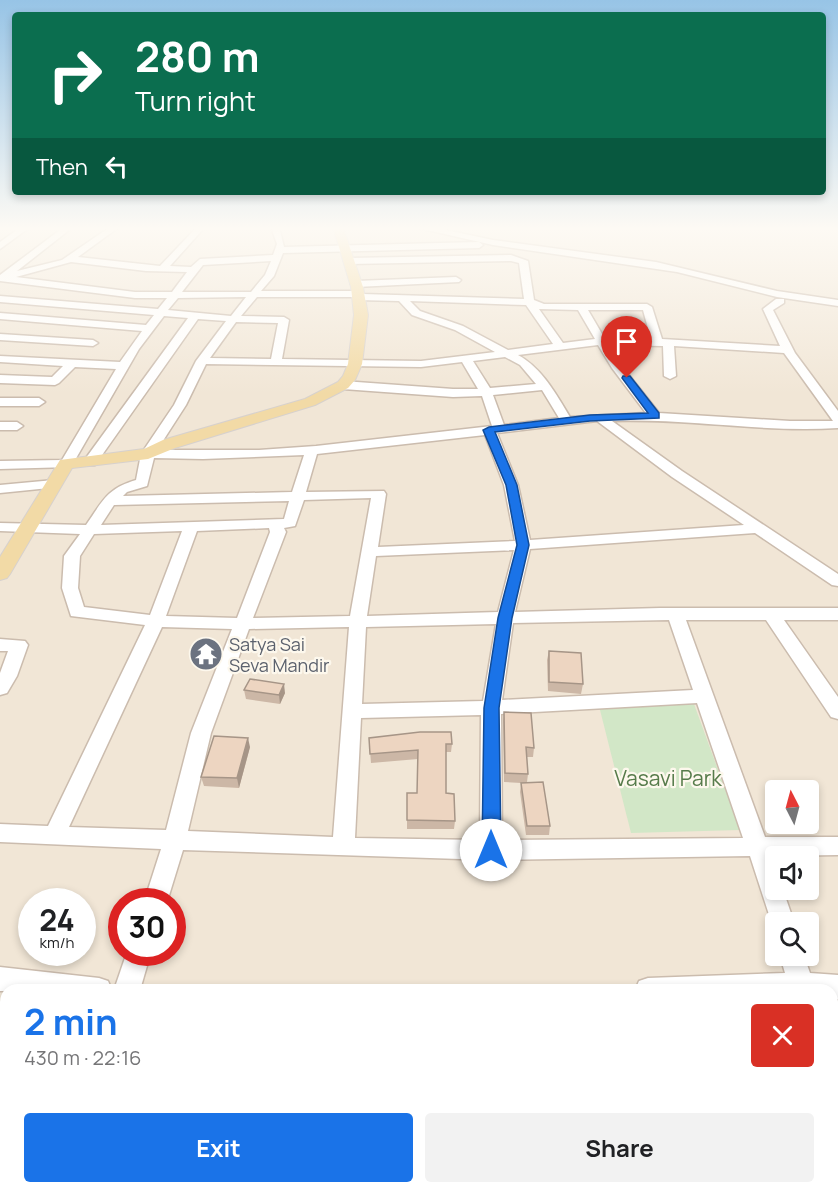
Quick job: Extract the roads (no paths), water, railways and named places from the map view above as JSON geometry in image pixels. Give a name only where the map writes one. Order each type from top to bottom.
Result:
[{"type":"main road","points":[[0,574],[7,556],[30,526],[66,464],[148,454],[169,444],[310,402],[343,385],[355,363],[361,315],[354,283]]},
{"type":"street","points":[[30,283],[157,296],[357,292],[434,283]]},
{"type":"street","points":[[0,465],[66,464],[122,366],[147,328],[184,283]]},
{"type":"street","points":[[262,283],[202,362],[180,405],[148,454],[142,483],[122,489],[110,501],[72,556],[70,588],[77,612],[156,621],[244,623],[676,614],[838,614]]},
{"type":"street","points":[[526,283],[529,302],[559,345]]},
{"type":"street","points":[[730,283],[774,296],[807,302],[838,303]]},
{"type":"street","points":[[357,292],[401,297],[529,302],[543,307],[647,307],[663,343],[670,376]]},
{"type":"street","points":[[401,297],[416,313],[459,328],[524,363],[545,386],[567,421]]},
{"type":"street","points":[[0,299],[234,319],[284,320],[276,363]]},
{"type":"street","points":[[780,301],[768,309],[773,326],[838,419]]},
{"type":"street","points":[[580,307],[600,342],[655,416]]},
{"type":"street","points":[[0,316],[147,328]]},
{"type":"street","points":[[90,462],[195,316]]},
{"type":"street","points":[[0,337],[93,343]]},
{"type":"street","points":[[202,362],[422,364],[559,345],[600,342],[788,350]]},
{"type":"street","points":[[465,358],[486,391],[494,429],[512,485],[523,545],[505,618],[491,708],[491,850]]},
{"type":"street","points":[[0,359],[122,366]]},
{"type":"street","points":[[0,380],[55,381],[72,363]]},
{"type":"street","points":[[343,385],[453,393],[510,391],[545,386]]},
{"type":"street","points":[[0,402],[39,402]]},
{"type":"street","points":[[148,454],[188,456],[312,449],[600,418],[655,416],[789,426],[838,424]]},
{"type":"street","points":[[600,418],[676,474],[838,581]]},
{"type":"street","points":[[0,426],[17,426]]},
{"type":"street","points":[[0,528],[30,526],[90,530],[290,524],[312,449]]},
{"type":"street","points":[[0,489],[54,484]]},
{"type":"street","points":[[110,501],[379,494],[358,621],[343,847]]},
{"type":"street","points":[[160,888],[175,840],[201,733],[278,532],[275,524]]},
{"type":"street","points":[[54,835],[156,621],[191,527]]},
{"type":"street","points":[[369,552],[523,545],[758,528]]},
{"type":"street","points":[[676,614],[703,696],[759,846],[779,912]]},
{"type":"street","points":[[772,615],[838,711]]},
{"type":"street","points":[[0,645],[19,645],[8,676],[0,688]]},
{"type":"street","points":[[352,711],[491,708],[703,696]]},
{"type":"street","points":[[0,833],[343,847],[491,850],[838,846]]},
{"type":"street","points":[[129,984],[135,966]]},
{"type":"street","points":[[795,966],[801,984]]},
{"type":"street","points":[[0,979],[45,984]]},
{"type":"place","name":"Satya Sai Seva Mandir","points":[[206,654]]},
{"type":"park label","name":"Vasavi Park","points":[[668,778]]}]
